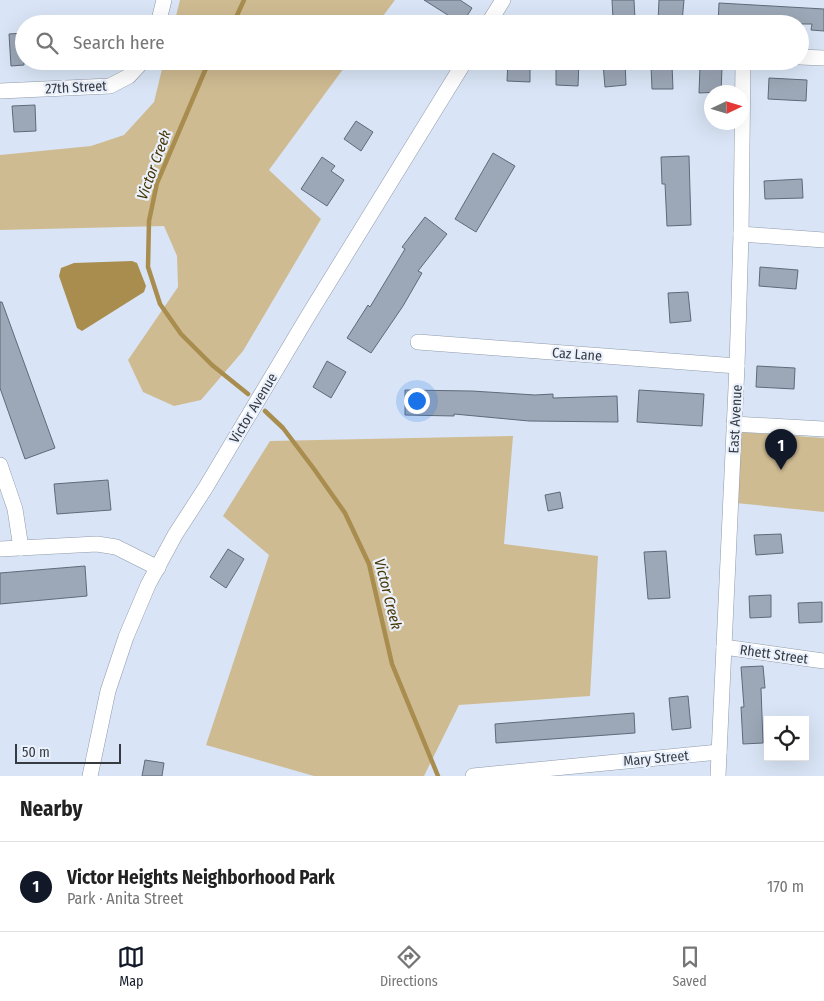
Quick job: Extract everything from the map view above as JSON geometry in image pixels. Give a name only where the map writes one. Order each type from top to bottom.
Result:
[{"type":"street","points":[[160,15],[164,0]]},
{"type":"street","points":[[494,15],[504,0]]},
{"type":"street","points":[[809,57],[824,58]]},
{"type":"street","name":"27th Street","points":[[0,91],[110,86],[129,76],[134,70]]},
{"type":"street","name":"Victor Avenue","points":[[90,776],[108,691],[126,638],[148,585],[175,535],[459,70]]},
{"type":"street","name":"East Avenue","points":[[718,776],[742,234],[743,70]]},
{"type":"street","points":[[742,234],[824,240]]},
{"type":"street","name":"Caz Lane","points":[[418,342],[737,366]]},
{"type":"street","points":[[734,424],[824,429]]},
{"type":"street","points":[[0,465],[15,509],[20,548]]},
{"type":"street","points":[[0,549],[97,544],[116,548],[158,568]]},
{"type":"street","name":"Rhett Street","points":[[724,647],[824,661]]},
{"type":"street","name":"Mary Street","points":[[473,776],[719,752]]},
{"type":"shaded area","points":[[180,0],[395,0],[384,15],[176,15]]},
{"type":"shaded area","points":[[162,70],[342,70],[269,170],[321,219],[243,351],[201,400],[174,406],[143,392],[128,360],[178,287],[177,256],[164,226],[0,230],[0,155],[91,146],[124,135],[154,102]]},
{"type":"shaded area","points":[[132,261],[137,263],[146,286],[144,292],[82,331],[77,328],[59,276],[61,268],[74,263]]},
{"type":"shaded area","points":[[740,432],[824,438],[824,512],[736,503]]},
{"type":"shaded area","points":[[513,436],[504,544],[598,556],[590,696],[459,705],[424,776],[314,776],[206,745],[269,555],[223,516],[270,441]]},
{"type":"building","points":[[424,0],[460,0],[472,8],[468,15],[448,15]]},
{"type":"building","points":[[612,0],[634,0],[635,15],[613,15]]},
{"type":"building","points":[[659,0],[684,0],[683,15],[658,15]]},
{"type":"building","points":[[719,3],[824,9],[824,31],[811,30],[812,24],[809,24],[809,15],[718,15]]},
{"type":"building","points":[[9,34],[15,34],[15,66],[11,66]]},
{"type":"building","points":[[508,70],[530,70],[530,82],[507,81]]},
{"type":"building","points":[[556,70],[579,70],[578,86],[556,85]]},
{"type":"building","points":[[604,70],[625,70],[626,85],[605,87]]},
{"type":"building","points":[[651,70],[672,70],[673,89],[652,89]]},
{"type":"building","points":[[700,70],[722,70],[721,85],[704,85],[704,93],[699,93]]},
{"type":"building","points":[[769,78],[807,80],[806,101],[768,99]]},
{"type":"building","points":[[35,105],[36,131],[14,132],[12,106]]},
{"type":"building","points":[[356,121],[373,132],[361,151],[344,139]]},
{"type":"building","points":[[493,153],[515,166],[476,232],[455,219]]},
{"type":"building","points":[[689,156],[691,225],[667,226],[665,184],[662,184],[661,157]]},
{"type":"building","points":[[322,157],[335,166],[331,171],[344,180],[327,206],[301,189]]},
{"type":"building","points":[[802,179],[803,198],[765,199],[764,181]]},
{"type":"building","points":[[425,217],[447,234],[418,271],[422,273],[403,306],[371,353],[347,338],[368,305],[370,307],[405,249],[402,247]]},
{"type":"building","points":[[760,267],[798,270],[796,289],[759,286]]},
{"type":"building","points":[[688,292],[691,321],[670,323],[668,293]]},
{"type":"building","points":[[0,302],[2,302],[55,448],[25,459],[0,388]]},
{"type":"building","points":[[327,361],[346,372],[331,398],[313,387]]},
{"type":"building","points":[[757,366],[795,368],[794,389],[756,387]]},
{"type":"building","points":[[405,390],[553,394],[553,398],[617,396],[618,422],[529,421],[454,414],[454,416],[405,415]]},
{"type":"building","points":[[639,390],[704,394],[702,426],[637,422]]},
{"type":"building","points":[[108,480],[111,510],[57,514],[54,484]]},
{"type":"building","points":[[560,492],[563,508],[548,511],[545,495]]},
{"type":"building","points":[[781,534],[783,553],[756,555],[754,535]]},
{"type":"building","points":[[228,549],[244,559],[226,588],[210,577]]},
{"type":"building","points":[[666,551],[670,598],[648,599],[644,552]]},
{"type":"building","points":[[85,566],[87,596],[0,604],[0,573]]},
{"type":"building","points":[[771,595],[771,617],[750,618],[749,596]]},
{"type":"building","points":[[822,602],[822,622],[799,623],[798,603]]},
{"type":"building","points":[[763,666],[765,688],[761,688],[763,743],[743,744],[741,707],[744,707],[741,667]]},
{"type":"building","points":[[688,696],[691,728],[672,730],[669,698]]},
{"type":"building","points":[[634,713],[635,733],[496,743],[495,724]]},
{"type":"building","points":[[145,760],[164,763],[162,776],[142,776]]},
{"type":"waterway","name":"Victor Creek","points":[[237,15],[244,0]]},
{"type":"waterway","name":"Victor Creek","points":[[205,70],[157,183],[149,221],[148,267],[160,304],[181,334],[212,365],[248,394]]},
{"type":"waterway","name":"Victor Creek","points":[[265,411],[283,428],[345,513],[369,564],[392,664],[438,776]]},
{"type":"place","name":"Victor Heights Neighborhood Park","points":[[781,470]]}]
